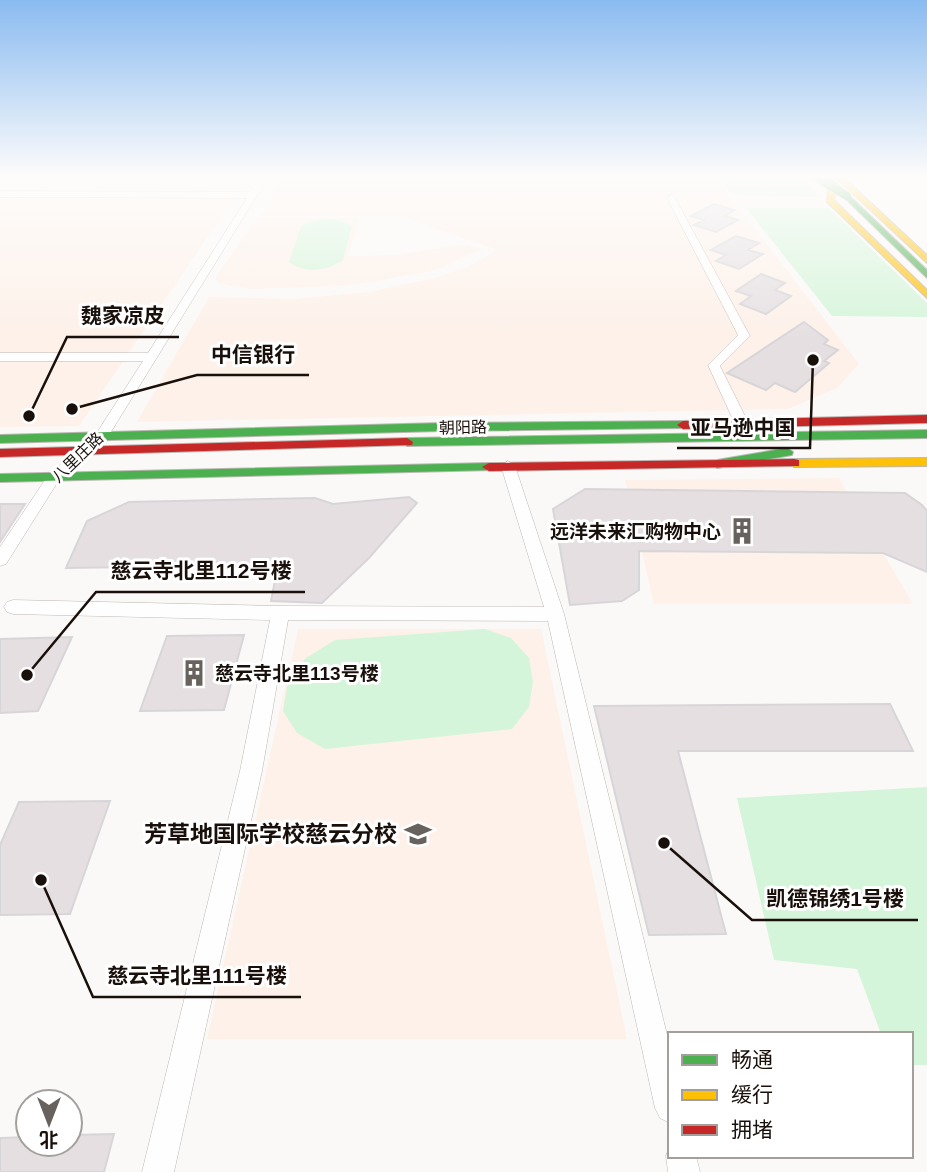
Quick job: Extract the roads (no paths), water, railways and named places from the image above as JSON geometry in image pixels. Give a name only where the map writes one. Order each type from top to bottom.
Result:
[{"type":"main road","points":[[873,231],[927,295]]},
{"type":"main road","points":[[873,231],[897,258],[925,273]]},
{"type":"main road","points":[[880,231],[925,273]]},
{"type":"main road","points":[[880,231],[925,273]]},
{"type":"main road","points":[[906,231],[927,251]]},
{"type":"main road","points":[[911,231],[927,244]]},
{"type":"main road","name":"朝阳路","points":[[0,439],[441,427],[693,425],[927,419]]},
{"type":"main road","points":[[693,425],[802,443]]},
{"type":"main road","name":"朝阳路","points":[[802,443],[927,434]]},
{"type":"main road","name":"朝阳路","points":[[0,463],[79,456],[436,441],[802,443],[927,448]]},
{"type":"main road","points":[[717,464],[802,443]]},
{"type":"main road","name":"朝阳路","points":[[0,453],[79,456]]},
{"type":"main road","points":[[0,478],[508,466],[927,462]]},
{"type":"street","name":"八里庄路","points":[[0,560],[54,477],[101,437],[230,231]]},
{"type":"street","points":[[688,231],[744,336],[714,366],[742,424]]},
{"type":"street","points":[[0,358],[151,357]]},
{"type":"street","points":[[508,466],[555,614],[668,1099]]},
{"type":"street","points":[[13,607],[280,613],[555,614]]},
{"type":"street","points":[[159,1172],[251,771],[280,613]]},
{"type":"place","name":"亚马逊中国","points":[[813,360]]},
{"type":"place","name":"中信银行","points":[[72,409]]},
{"type":"place","name":"魏家凉皮","points":[[29,416]]},
{"type":"place","name":"远洋未来汇购物中心","points":[[742,531]]},
{"type":"place","name":"慈云寺北里113号楼","points":[[194,673]]},
{"type":"place","name":"慈云寺北里112号楼","points":[[27,675]]},
{"type":"place","name":"芳草地国际学校慈云分校","points":[[418,834]]},
{"type":"place","name":"凯德锦绣1号楼","points":[[664,843]]},
{"type":"place","name":"慈云寺北里111号楼","points":[[41,880]]}]
